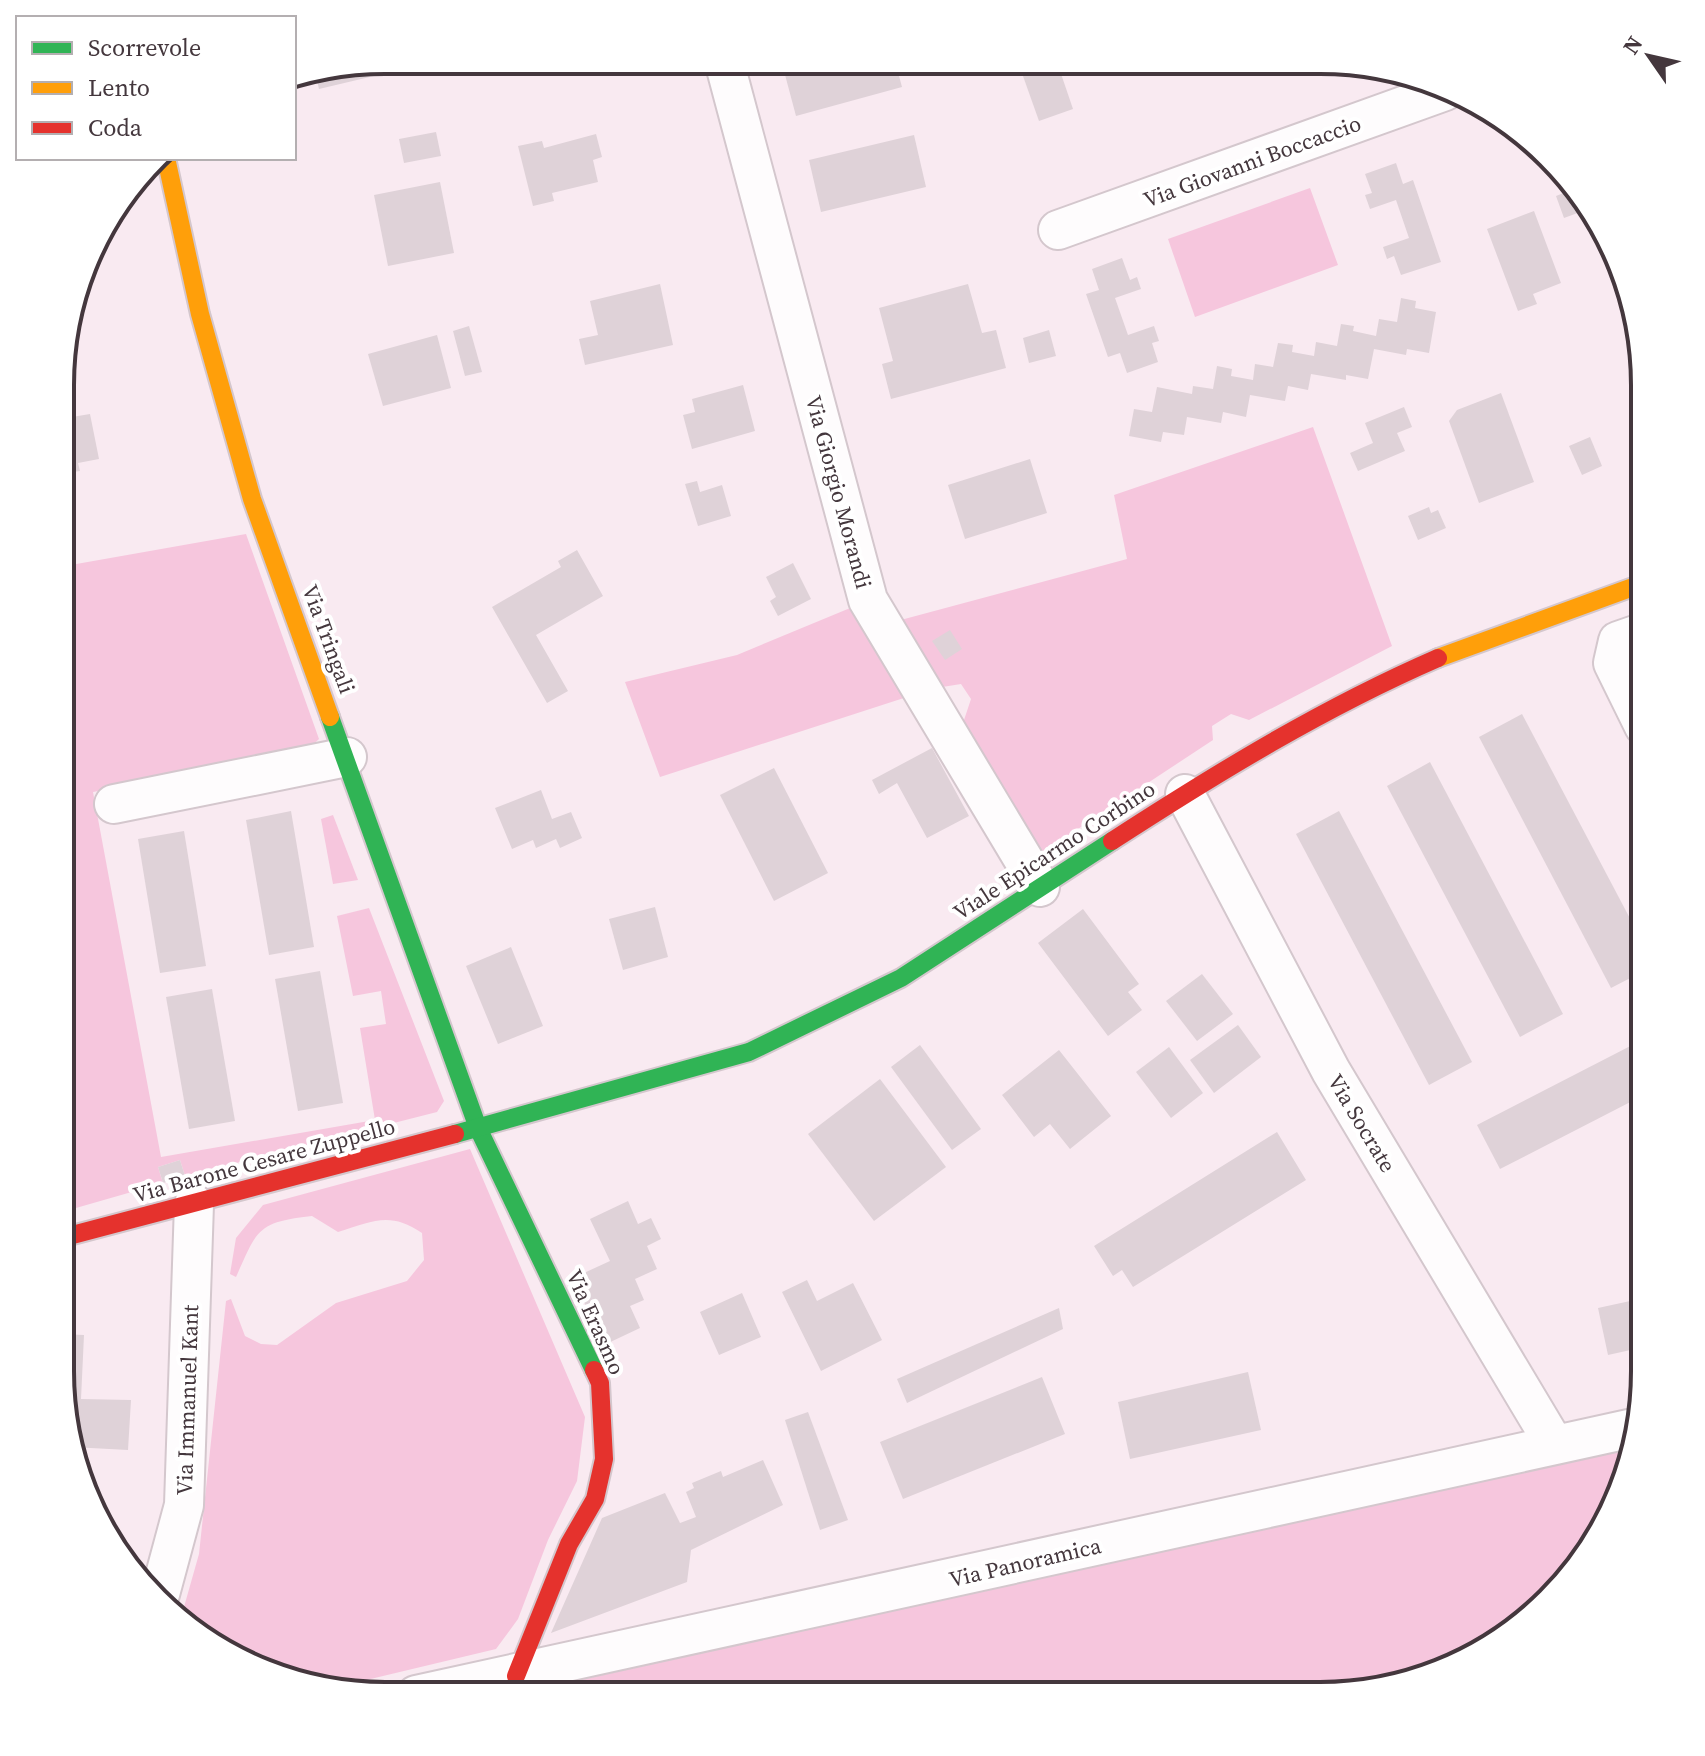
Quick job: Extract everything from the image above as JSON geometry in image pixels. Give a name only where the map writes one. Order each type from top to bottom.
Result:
[{"type":"main road","name":"Via Tringali","points":[[167,163],[200,314],[252,499],[478,1128]]},
{"type":"main road","name":"Viale Epicarmo Corbino","points":[[478,1128],[749,1052],[901,978],[1185,794],[1358,693],[1465,646],[1631,588]]},
{"type":"main road","name":"Via Barone Cesare Zuppello","points":[[74,1235],[478,1128]]},
{"type":"main road","name":"Via Erasmo","points":[[478,1128],[600,1383],[605,1417],[604,1459],[595,1499],[569,1544],[516,1676]]},
{"type":"street","name":"Via Giorgio Morandi","points":[[727,74],[868,600],[1040,887]]},
{"type":"street","name":"Via Giovanni Boccaccio","points":[[1058,230],[1432,96]]},
{"type":"street","points":[[1631,636],[1618,641],[1613,663],[1631,700]]},
{"type":"street","points":[[114,804],[347,757]]},
{"type":"street","name":"Via Socrate","points":[[1185,794],[1331,1071],[1554,1444]]},
{"type":"street","name":"Via Immanuel Kant","points":[[162,1588],[184,1505],[194,1204]]},
{"type":"street","name":"Via Panoramica","points":[[484,1682],[1625,1430]]},
{"type":"shaded area","points":[[1310,188],[1338,265],[1195,317],[1168,239]]},
{"type":"shaded area","points":[[1313,427],[1392,646],[1249,720],[1231,714],[1212,726],[1213,740],[1043,852],[1035,850],[960,732],[971,699],[961,684],[936,688],[897,621],[1127,559],[1114,495]]},
{"type":"shaded area","points":[[246,534],[319,739],[306,751],[93,792],[161,1157],[375,1120],[360,1028],[386,1024],[381,991],[353,996],[337,916],[369,908],[444,1101],[437,1112],[185,1176],[180,1160],[158,1167],[163,1183],[74,1209],[74,564]]},
{"type":"shaded area","points":[[855,606],[910,696],[660,777],[625,682],[737,655]]},
{"type":"shaded area","points":[[333,815],[358,880],[333,884],[321,819]]},
{"type":"shaded area","points":[[470,1149],[585,1417],[577,1481],[548,1540],[518,1619],[496,1649],[363,1681],[345,1679],[305,1671],[266,1658],[212,1630],[184,1608],[199,1554],[226,1301],[231,1299],[245,1336],[261,1344],[277,1345],[336,1303],[407,1281],[424,1260],[422,1233],[411,1226],[381,1220],[338,1232],[312,1216],[280,1221],[261,1231],[249,1248],[236,1277],[230,1274],[236,1238],[263,1205]]},
{"type":"shaded area","points":[[1620,1449],[1607,1490],[1579,1544],[1540,1591],[1493,1630],[1457,1650],[1380,1676],[1320,1682],[571,1682]]},
{"type":"building","points":[[382,74],[319,89],[317,82],[325,80]]},
{"type":"building","points":[[785,74],[898,74],[902,87],[796,116]]},
{"type":"building","points":[[1022,74],[1061,74],[1073,109],[1039,121]]},
{"type":"building","points":[[436,132],[441,156],[404,163],[399,139]]},
{"type":"building","points":[[596,134],[602,157],[593,160],[598,182],[552,193],[554,201],[533,206],[518,146],[542,141],[544,148]]},
{"type":"building","points":[[914,135],[926,187],[821,212],[809,160]]},
{"type":"building","points":[[1396,163],[1403,184],[1413,180],[1441,262],[1401,275],[1394,256],[1387,259],[1383,247],[1409,238],[1396,200],[1370,209],[1365,195],[1372,193],[1365,174]]},
{"type":"building","points":[[440,182],[454,253],[388,266],[374,195]]},
{"type":"building","points":[[1564,193],[1579,212],[1564,218],[1556,196]]},
{"type":"building","points":[[1534,211],[1561,283],[1533,294],[1537,304],[1518,311],[1487,229]]},
{"type":"building","points":[[1122,258],[1130,280],[1137,277],[1141,289],[1115,298],[1128,335],[1154,326],[1159,341],[1152,343],[1158,362],[1127,373],[1120,353],[1108,357],[1086,294],[1099,290],[1092,269]]},
{"type":"building","points":[[660,284],[673,345],[585,365],[579,339],[598,335],[590,301]]},
{"type":"building","points":[[968,284],[982,333],[996,330],[1006,368],[891,399],[882,364],[893,361],[879,308]]},
{"type":"building","points":[[1401,298],[1416,301],[1415,308],[1436,312],[1429,353],[1407,349],[1406,355],[1374,349],[1368,379],[1346,375],[1346,380],[1311,374],[1308,390],[1288,386],[1285,401],[1250,395],[1246,417],[1223,412],[1221,423],[1187,417],[1184,435],[1163,432],[1161,442],[1129,436],[1134,409],[1152,412],[1157,387],[1192,394],[1193,386],[1213,389],[1217,366],[1232,369],[1231,376],[1253,380],[1255,364],[1273,367],[1278,343],[1293,345],[1292,352],[1314,356],[1316,342],[1337,346],[1341,324],[1354,326],[1353,331],[1376,336],[1379,319],[1397,322]]},
{"type":"building","points":[[469,326],[482,372],[465,376],[453,331]]},
{"type":"building","points":[[1049,330],[1056,356],[1029,363],[1023,338]]},
{"type":"building","points":[[437,335],[451,388],[383,406],[368,354]]},
{"type":"building","points":[[743,385],[755,431],[692,449],[683,415],[695,412],[692,399]]},
{"type":"building","points":[[1501,393],[1534,482],[1479,503],[1449,421],[1457,410]]},
{"type":"building","points":[[1404,407],[1412,427],[1397,433],[1405,451],[1358,471],[1350,453],[1373,443],[1365,423]]},
{"type":"building","points":[[90,414],[99,459],[78,463],[80,471],[74,472],[74,417]]},
{"type":"building","points":[[1590,437],[1602,466],[1582,475],[1569,446]]},
{"type":"building","points":[[1030,459],[1047,513],[965,539],[948,485]]},
{"type":"building","points":[[697,481],[700,492],[722,485],[731,516],[698,526],[685,484]]},
{"type":"building","points":[[1429,507],[1431,513],[1438,510],[1446,528],[1418,540],[1408,516]]},
{"type":"building","points":[[577,550],[603,596],[536,635],[568,691],[547,703],[492,607],[561,567],[558,561]]},
{"type":"building","points":[[793,563],[811,599],[778,616],[770,601],[776,597],[766,577]]},
{"type":"building","points":[[950,630],[962,649],[945,660],[932,641]]},
{"type":"building","points":[[1522,714],[1631,920],[1631,978],[1611,988],[1479,737]]},
{"type":"building","points":[[932,748],[969,816],[927,838],[897,783],[879,794],[872,780]]},
{"type":"building","points":[[1430,762],[1563,1014],[1520,1037],[1387,786]]},
{"type":"building","points":[[774,768],[828,873],[774,901],[720,795]]},
{"type":"building","points":[[541,790],[552,819],[571,812],[582,838],[560,848],[556,839],[536,848],[533,840],[512,849],[495,808]]},
{"type":"building","points":[[291,811],[314,947],[269,955],[246,820]]},
{"type":"building","points":[[1339,811],[1472,1062],[1429,1085],[1296,834]]},
{"type":"building","points":[[184,831],[206,966],[160,973],[138,839]]},
{"type":"building","points":[[655,907],[668,957],[623,970],[609,919]]},
{"type":"building","points":[[1083,909],[1139,984],[1128,992],[1142,1010],[1108,1036],[1038,943]]},
{"type":"building","points":[[511,947],[543,1026],[498,1044],[466,966]]},
{"type":"building","points":[[320,971],[343,1103],[298,1111],[275,979]]},
{"type":"building","points":[[1202,974],[1233,1014],[1197,1041],[1166,1001]]},
{"type":"building","points":[[212,989],[235,1121],[189,1129],[166,997]]},
{"type":"building","points":[[1238,1025],[1261,1057],[1214,1093],[1190,1060]]},
{"type":"building","points":[[920,1045],[981,1129],[952,1150],[891,1067]]},
{"type":"building","points":[[1631,1046],[1631,1102],[1500,1169],[1477,1125]]},
{"type":"building","points":[[1169,1047],[1203,1093],[1171,1118],[1136,1072]]},
{"type":"building","points":[[1059,1050],[1111,1116],[1070,1149],[1050,1124],[1034,1137],[1002,1095]]},
{"type":"building","points":[[880,1079],[946,1167],[874,1221],[808,1134]]},
{"type":"building","points":[[1277,1132],[1306,1180],[1133,1287],[1122,1270],[1113,1276],[1094,1246]]},
{"type":"building","points":[[180,1160],[185,1176],[163,1183],[158,1167]]},
{"type":"building","points":[[628,1201],[638,1224],[651,1218],[661,1239],[647,1246],[657,1269],[635,1279],[644,1300],[630,1306],[640,1328],[604,1345],[573,1278],[610,1261],[590,1219]]},
{"type":"building","points":[[807,1280],[817,1301],[853,1283],[882,1340],[821,1371],[782,1292]]},
{"type":"building","points":[[742,1293],[761,1337],[719,1355],[700,1312]]},
{"type":"building","points":[[1631,1301],[1631,1350],[1608,1355],[1598,1308]]},
{"type":"building","points":[[1059,1308],[1063,1329],[907,1403],[897,1379]]},
{"type":"building","points":[[74,1335],[84,1335],[81,1399],[131,1400],[128,1450],[84,1448],[75,1391]]},
{"type":"building","points":[[1248,1372],[1261,1430],[1130,1459],[1118,1402]]},
{"type":"building","points":[[1042,1377],[1065,1434],[903,1499],[880,1442]]},
{"type":"building","points":[[808,1412],[848,1520],[820,1530],[785,1420]]},
{"type":"building","points":[[763,1460],[783,1505],[691,1550],[687,1582],[551,1633],[602,1518],[665,1493],[680,1523],[696,1517],[686,1492],[694,1488],[692,1483],[721,1471],[723,1477]]},
{"type":"traffic: fast","points":[[330,717],[478,1128],[594,1370]]},
{"type":"traffic: fast","points":[[455,1134],[749,1052],[901,978],[1112,841]]},
{"type":"traffic: slow","points":[[167,163],[200,314],[252,499],[330,717]]},
{"type":"traffic: slow","points":[[1438,658],[1631,588]]},
{"type":"traffic: jam","points":[[1112,841],[1271,743],[1353,698],[1438,658]]},
{"type":"traffic: jam","points":[[74,1235],[455,1134]]},
{"type":"traffic: jam","points":[[516,1676],[569,1544],[595,1499],[604,1459],[600,1383],[594,1370]]}]
